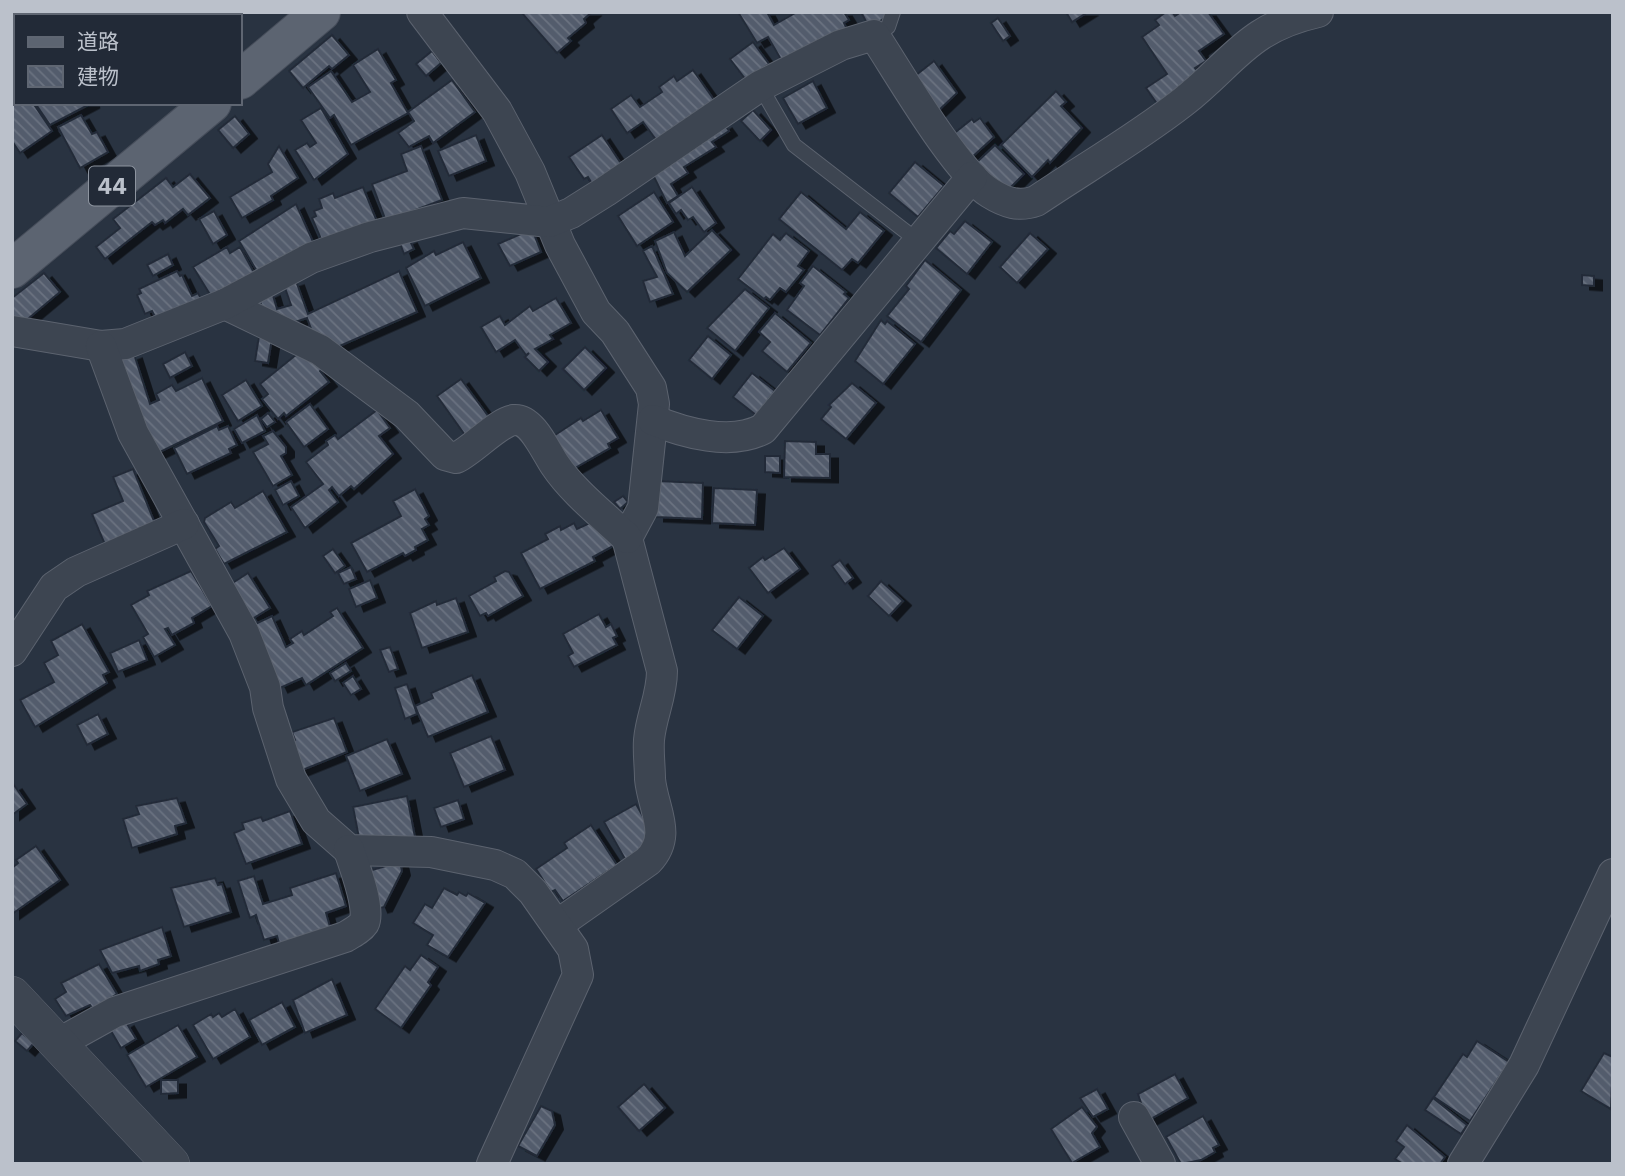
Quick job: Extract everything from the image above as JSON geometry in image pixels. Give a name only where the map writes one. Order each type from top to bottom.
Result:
[{"type":"main road","points":[[242,78],[321,12]]},
{"type":"main road","name":"44","points":[[12,269],[210,105]]},
{"type":"street","points":[[422,12],[497,111],[530,172],[549,222],[596,312],[615,332],[650,388],[654,404],[643,508],[627,538]]},
{"type":"street","points":[[12,331],[101,346],[125,344],[154,335],[225,304],[290,268],[338,248],[446,217],[478,213],[549,222],[571,213],[606,191],[761,86],[841,46],[874,36],[972,177],[988,192],[1009,202],[1026,204],[1036,201],[1183,102],[1265,30],[1288,19],[1318,12]]},
{"type":"street","points":[[653,420],[705,435],[750,436],[762,429],[972,177]]},
{"type":"street","points":[[225,304],[320,350],[407,415],[445,454],[456,458],[472,451],[505,423],[516,419],[528,424],[559,472],[627,538],[662,671],[662,691],[649,739],[652,803],[662,826],[662,839],[658,851],[648,861],[556,925]]},
{"type":"street","points":[[59,1043],[115,1013],[345,937],[363,924],[366,909],[349,850],[316,821],[290,779],[268,708],[265,687],[244,633],[133,433],[101,346]]},
{"type":"street","points":[[12,651],[54,587],[76,572],[184,524]]},
{"type":"street","points":[[349,850],[431,852],[495,864],[524,881],[573,949],[578,975],[492,1164]]},
{"type":"street","points":[[1463,1164],[1524,1065],[1613,874]]},
{"type":"street","points":[[12,995],[172,1164]]},
{"type":"street","points":[[1134,1117],[1160,1164]]},
{"type":"lane","points":[[874,36],[888,27],[893,19],[893,12]]},
{"type":"lane","points":[[761,86],[794,145],[918,241]]},
{"type":"building","points":[[521,12],[592,12],[584,19],[586,23],[568,38],[571,41],[557,53]]},
{"type":"building","points":[[738,12],[767,12],[774,25],[797,12],[844,12],[849,20],[844,23],[849,34],[786,68],[768,37],[757,43]]},
{"type":"building","points":[[861,12],[885,12],[887,17],[869,27]]},
{"type":"building","points":[[1066,12],[1088,12],[1072,22]]},
{"type":"building","points":[[1166,12],[1172,12],[1175,16],[1181,12],[1208,12],[1224,34],[1199,51],[1206,61],[1195,68],[1200,75],[1158,105],[1146,88],[1167,74],[1142,37],[1159,25],[1155,20]]},
{"type":"building","points":[[998,18],[1010,36],[1003,41],[991,23]]},
{"type":"building","points":[[332,35],[349,55],[332,69],[329,66],[303,88],[289,71]]},
{"type":"building","points":[[753,42],[769,64],[746,80],[730,59]]},
{"type":"building","points":[[378,49],[396,80],[391,83],[408,113],[351,145],[334,115],[330,118],[308,87],[331,71],[352,102],[370,92],[353,65]]},
{"type":"building","points":[[432,51],[441,63],[426,76],[416,64]]},
{"type":"building","points":[[934,61],[957,93],[936,113],[911,79]]},
{"type":"building","points":[[693,70],[717,104],[660,145],[643,122],[627,133],[611,109],[631,95],[640,107],[662,92],[659,87],[674,76],[677,81]]},
{"type":"building","points":[[12,74],[14,105],[34,105],[52,131],[20,153],[12,141]]},
{"type":"building","points":[[452,80],[475,112],[433,143],[429,136],[409,147],[398,133],[414,121],[408,112]]},
{"type":"building","points":[[813,81],[827,108],[798,124],[783,98]]},
{"type":"building","points":[[1056,91],[1066,102],[1061,106],[1082,128],[1050,163],[1048,160],[1032,177],[1001,145]]},
{"type":"building","points":[[36,105],[88,105],[50,125]]},
{"type":"building","points":[[321,108],[348,154],[314,180],[295,150],[307,143],[310,147],[316,143],[301,120]]},
{"type":"building","points":[[753,110],[771,130],[760,141],[741,121]]},
{"type":"building","points":[[81,115],[92,134],[97,132],[108,152],[80,168],[58,127]]},
{"type":"building","points":[[235,116],[249,134],[233,148],[218,130]]},
{"type":"building","points":[[980,118],[994,137],[970,159],[952,135],[972,119],[974,122]]},
{"type":"building","points":[[724,124],[729,131],[712,142],[716,147],[684,167],[688,173],[671,184],[678,196],[667,203],[651,171]]},
{"type":"building","points":[[476,135],[486,161],[449,176],[438,151]]},
{"type":"building","points":[[602,135],[622,165],[593,185],[588,177],[584,179],[569,157]]},
{"type":"building","points":[[995,145],[1024,174],[1005,193],[976,163]]},
{"type":"building","points":[[279,146],[298,178],[271,196],[273,200],[242,218],[230,197],[272,172],[268,164]]},
{"type":"building","points":[[421,146],[442,200],[386,221],[372,184],[407,171],[401,154]]},
{"type":"building","points":[[915,162],[944,186],[918,217],[889,193]]},
{"type":"building","points":[[190,174],[210,198],[188,215],[183,209],[165,223],[163,220],[155,225],[152,222],[105,259],[96,247],[120,228],[113,219],[166,178],[173,187]]},
{"type":"building","points":[[363,187],[378,224],[324,246],[312,218],[316,216],[314,211],[322,208],[319,199],[333,193],[335,198]]},
{"type":"building","points":[[692,187],[716,223],[704,232],[693,217],[688,220],[681,210],[676,214],[669,203]]},
{"type":"building","points":[[654,192],[673,222],[637,246],[618,216]]},
{"type":"building","points":[[801,192],[846,229],[860,212],[884,231],[858,263],[852,259],[842,270],[779,219]]},
{"type":"building","points":[[296,204],[315,246],[261,278],[239,241]]},
{"type":"building","points":[[214,211],[227,235],[213,244],[199,219]]},
{"type":"building","points":[[965,221],[992,242],[967,274],[936,248],[950,231],[954,234]]},
{"type":"building","points":[[532,229],[541,252],[510,266],[498,244]]},
{"type":"building","points":[[712,230],[731,250],[687,292],[667,273],[655,241],[674,232],[685,256]]},
{"type":"building","points":[[786,233],[809,251],[798,266],[804,270],[786,292],[780,288],[770,300],[766,297],[764,299],[738,279],[773,234],[780,240]]},
{"type":"building","points":[[1030,233],[1048,249],[1017,283],[1000,267]]},
{"type":"building","points":[[409,239],[414,249],[404,254],[400,243]]},
{"type":"building","points":[[463,242],[481,278],[425,306],[406,268],[434,251],[436,255]]},
{"type":"building","points":[[652,246],[673,294],[650,302],[643,281],[657,277],[643,251]]},
{"type":"building","points":[[227,247],[230,253],[240,247],[257,278],[211,296],[193,267]]},
{"type":"building","points":[[168,254],[173,265],[153,276],[147,265]]},
{"type":"building","points":[[925,260],[961,290],[921,342],[887,316],[909,289],[906,286]]},
{"type":"building","points":[[813,266],[846,292],[844,294],[849,298],[820,335],[787,310],[804,286],[800,283]]},
{"type":"building","points":[[177,271],[182,275],[192,296],[198,293],[204,304],[159,325],[152,311],[145,314],[137,295],[141,293],[139,289]]},
{"type":"building","points":[[399,271],[417,312],[333,349],[313,334],[307,318],[283,326],[264,313],[259,298],[272,292],[277,309],[291,305],[284,285],[296,281],[308,314]]},
{"type":"building","points":[[44,273],[60,292],[23,323],[12,321],[12,298]]},
{"type":"building","points":[[1582,275],[1594,276],[1594,286],[1582,285]]},
{"type":"building","points":[[745,289],[769,308],[735,351],[707,328]]},
{"type":"building","points":[[556,298],[571,323],[550,335],[553,339],[535,349],[548,362],[539,371],[525,357],[529,353],[526,355],[515,340],[496,352],[481,327],[500,316],[505,325],[530,306],[533,311]]},
{"type":"building","points":[[775,313],[811,343],[787,372],[762,351],[770,342],[759,332]]},
{"type":"building","points":[[881,320],[885,324],[887,321],[915,344],[883,384],[855,361]]},
{"type":"building","points":[[259,336],[272,338],[268,363],[255,361]]},
{"type":"building","points":[[708,336],[731,355],[712,379],[689,360]]},
{"type":"building","points":[[585,347],[606,368],[584,390],[563,369]]},
{"type":"building","points":[[302,350],[324,367],[320,371],[329,382],[286,416],[284,413],[278,419],[262,399],[268,394],[260,384]]},
{"type":"building","points":[[185,352],[192,366],[170,378],[163,364]]},
{"type":"building","points":[[134,354],[150,404],[159,400],[156,394],[172,385],[176,391],[202,378],[223,421],[154,455],[114,362]]},
{"type":"building","points":[[752,373],[775,391],[756,415],[733,397]]},
{"type":"building","points":[[461,379],[494,424],[470,442],[437,396]]},
{"type":"building","points":[[246,380],[262,406],[238,421],[222,395]]},
{"type":"building","points":[[852,383],[876,403],[846,439],[821,419],[831,407],[829,405]]},
{"type":"building","points":[[310,404],[328,429],[304,447],[286,422]]},
{"type":"building","points":[[377,410],[390,428],[379,436],[393,454],[354,489],[351,486],[339,496],[332,487],[329,490],[338,502],[305,528],[291,507],[323,484],[306,462],[328,445],[326,441],[335,435],[338,439]]},
{"type":"building","points":[[601,410],[618,438],[608,444],[610,448],[568,472],[549,439],[581,418],[583,421]]},
{"type":"building","points":[[268,413],[275,422],[267,427],[261,419]]},
{"type":"building","points":[[257,415],[265,431],[242,443],[234,429]]},
{"type":"building","points":[[217,426],[219,430],[228,426],[237,445],[229,449],[231,453],[187,474],[174,448]]},
{"type":"building","points":[[273,431],[286,447],[286,453],[281,456],[292,475],[273,486],[253,452],[268,444],[263,436]]},
{"type":"building","points":[[785,441],[816,442],[816,454],[830,454],[830,478],[784,477]]},
{"type":"building","points":[[765,456],[780,456],[780,473],[765,472]]},
{"type":"building","points":[[133,469],[156,526],[106,547],[92,514],[123,501],[113,477]]},
{"type":"building","points":[[291,481],[299,496],[283,505],[275,490]]},
{"type":"building","points":[[657,481],[703,483],[702,519],[656,517]]},
{"type":"building","points":[[714,488],[757,490],[755,525],[712,523]]},
{"type":"building","points":[[415,489],[429,516],[425,519],[429,525],[422,529],[428,540],[405,556],[403,553],[367,572],[351,543],[401,516],[393,501]]},
{"type":"building","points":[[263,491],[287,532],[224,564],[215,549],[219,546],[204,522],[205,518],[231,502],[235,508]]},
{"type":"building","points":[[623,496],[628,502],[620,509],[614,502]]},
{"type":"building","points":[[592,522],[615,545],[593,557],[595,561],[540,589],[521,553],[548,539],[545,534],[560,526],[561,530],[574,523],[577,529]]},
{"type":"building","points":[[784,548],[800,569],[768,593],[749,568],[763,557],[765,560]]},
{"type":"building","points":[[333,549],[345,566],[335,573],[323,556]]},
{"type":"building","points":[[840,560],[853,578],[845,584],[832,566]]},
{"type":"building","points":[[351,567],[356,579],[344,584],[338,573]]},
{"type":"building","points":[[191,571],[212,606],[192,618],[194,623],[172,635],[168,628],[165,629],[175,645],[154,657],[143,637],[148,634],[131,605],[149,595],[147,591]]},
{"type":"building","points":[[505,571],[509,572],[523,596],[488,616],[486,613],[480,616],[469,596],[496,581],[494,577]]},
{"type":"building","points":[[248,573],[270,608],[252,619],[231,584]]},
{"type":"building","points":[[370,580],[377,598],[356,607],[349,589]]},
{"type":"building","points":[[881,581],[903,601],[889,616],[868,596]]},
{"type":"building","points":[[739,597],[763,616],[737,649],[712,630]]},
{"type":"building","points":[[456,598],[468,632],[422,648],[410,613],[436,601],[437,605]]},
{"type":"building","points":[[337,608],[363,648],[306,685],[302,678],[280,688],[251,626],[272,616],[286,647],[293,643],[290,639],[302,631],[304,635],[333,616],[330,612]]},
{"type":"building","points":[[599,614],[606,627],[611,624],[617,636],[613,638],[617,645],[574,667],[568,656],[573,653],[563,634]]},
{"type":"building","points":[[82,624],[109,672],[103,675],[107,683],[35,727],[20,700],[54,682],[44,663],[58,655],[51,641]]},
{"type":"building","points":[[139,640],[147,660],[118,672],[110,653]]},
{"type":"building","points":[[390,647],[398,669],[389,672],[380,650]]},
{"type":"building","points":[[346,663],[351,671],[335,681],[330,673]]},
{"type":"building","points":[[472,675],[488,712],[428,737],[415,706],[433,698],[431,693]]},
{"type":"building","points":[[353,676],[361,689],[351,695],[343,683]]},
{"type":"building","points":[[407,684],[417,714],[405,719],[395,688]]},
{"type":"building","points":[[98,714],[108,734],[87,745],[77,725]]},
{"type":"building","points":[[334,718],[347,752],[300,771],[289,743],[295,740],[292,732]]},
{"type":"building","points":[[491,736],[505,770],[464,787],[450,753]]},
{"type":"building","points":[[387,739],[402,774],[360,791],[346,756]]},
{"type":"building","points":[[14,785],[27,804],[12,815],[12,786]]},
{"type":"building","points":[[407,796],[415,837],[393,841],[359,838],[353,807]]},
{"type":"building","points":[[177,798],[186,823],[175,826],[177,834],[132,848],[123,819],[139,814],[136,806]]},
{"type":"building","points":[[458,800],[464,819],[441,827],[434,808]]},
{"type":"building","points":[[636,804],[655,838],[651,844],[625,859],[604,822]]},
{"type":"building","points":[[290,811],[302,844],[246,864],[234,833],[244,829],[242,823],[261,817],[263,821]]},
{"type":"building","points":[[591,825],[617,865],[563,901],[555,890],[551,892],[536,869],[567,848],[564,843]]},
{"type":"building","points":[[36,846],[60,880],[12,914],[12,868],[18,863],[16,860]]},
{"type":"building","points":[[400,862],[402,871],[384,907],[380,908],[365,872]]},
{"type":"building","points":[[336,873],[346,906],[326,913],[331,930],[280,946],[277,936],[264,940],[256,915],[250,918],[238,881],[254,876],[263,904],[292,895],[290,888]]},
{"type":"building","points":[[215,878],[218,885],[222,884],[231,912],[184,927],[171,888]]},
{"type":"building","points":[[444,888],[457,895],[459,892],[466,896],[468,893],[485,903],[448,957],[427,945],[433,935],[413,923],[425,904],[432,908]]},
{"type":"building","points":[[162,927],[171,956],[140,971],[139,966],[112,973],[100,950]]},
{"type":"building","points":[[421,955],[438,967],[428,982],[431,985],[401,1028],[375,1009],[405,966],[410,970]]},
{"type":"building","points":[[99,964],[117,994],[93,1009],[90,1005],[66,1016],[55,999],[66,992],[61,983]]},
{"type":"building","points":[[332,979],[347,1015],[305,1033],[293,1000]]},
{"type":"building","points":[[282,1002],[295,1027],[262,1045],[249,1020]]},
{"type":"building","points":[[235,1009],[250,1037],[213,1059],[193,1025],[211,1014],[213,1017],[219,1013],[222,1017]]},
{"type":"building","points":[[126,1022],[136,1039],[121,1048],[111,1031]]},
{"type":"building","points":[[178,1025],[197,1057],[146,1087],[127,1055]]},
{"type":"building","points":[[22,1033],[34,1043],[27,1051],[15,1041]]},
{"type":"building","points":[[1477,1041],[1509,1062],[1470,1121],[1434,1097],[1463,1054],[1467,1057]]},
{"type":"building","points":[[1604,1053],[1613,1057],[1611,1109],[1581,1091]]},
{"type":"building","points":[[1175,1074],[1188,1098],[1147,1121],[1138,1094]]},
{"type":"building","points":[[161,1080],[178,1080],[178,1093],[161,1094]]},
{"type":"building","points":[[644,1084],[665,1108],[639,1131],[618,1107]]},
{"type":"building","points":[[1097,1089],[1108,1109],[1093,1117],[1080,1098]]},
{"type":"building","points":[[1433,1098],[1467,1125],[1461,1134],[1425,1110]]},
{"type":"building","points":[[541,1106],[552,1111],[555,1125],[537,1156],[518,1146]]},
{"type":"building","points":[[1082,1107],[1097,1127],[1092,1133],[1100,1147],[1072,1163],[1051,1129]]},
{"type":"building","points":[[1203,1116],[1219,1145],[1213,1148],[1215,1152],[1201,1160],[1181,1164],[1166,1137]]},
{"type":"building","points":[[1407,1125],[1445,1157],[1440,1164],[1403,1164],[1395,1159],[1404,1147],[1396,1141]]}]
